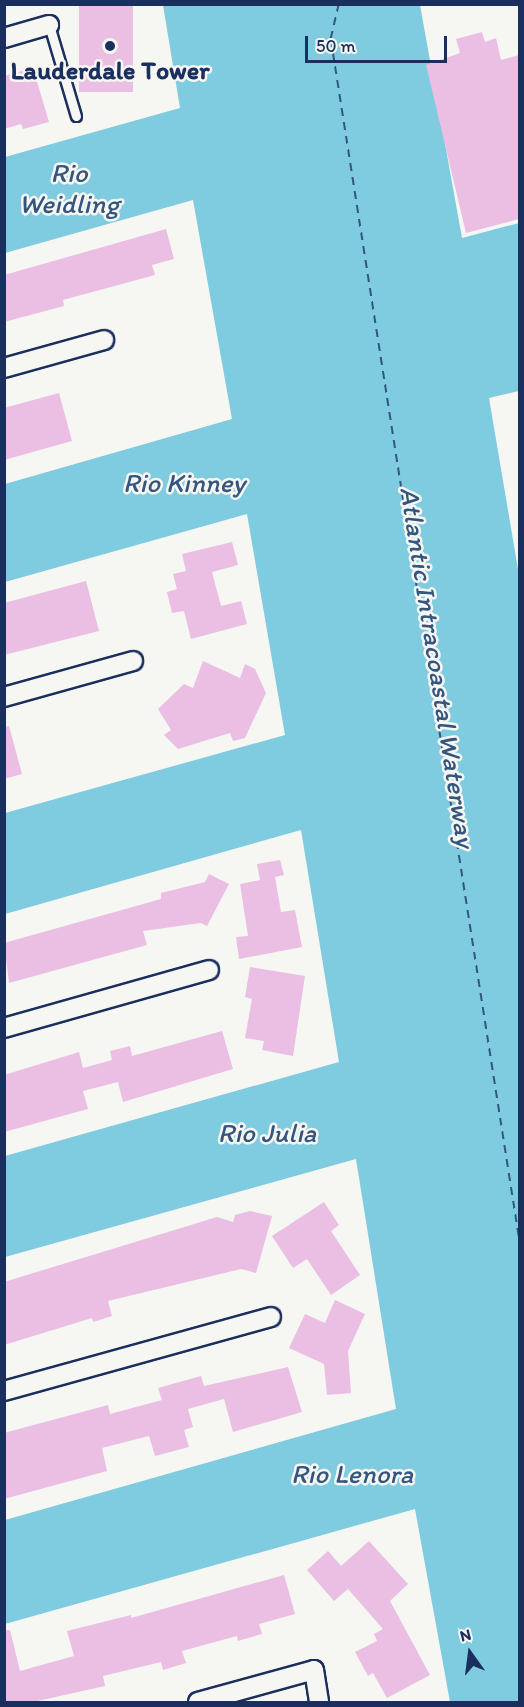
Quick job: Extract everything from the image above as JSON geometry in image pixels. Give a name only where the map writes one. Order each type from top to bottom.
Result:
[{"type":"street","points":[[4,38],[49,25]]},
{"type":"street","points":[[4,368],[104,340]]},
{"type":"street","points":[[4,698],[133,662]]},
{"type":"street","points":[[4,1028],[209,970]]},
{"type":"street","points":[[4,1391],[271,1317]]},
{"type":"street","points":[[198,1702],[314,1670],[319,1702]]},
{"type":"lane","points":[[49,25],[76,116]]},
{"type":"water","points":[[163,5],[420,5],[462,238],[519,223],[519,391],[489,398],[520,581],[519,1702],[450,1702],[415,1509],[5,1624],[5,1520],[396,1409],[356,1159],[5,1257],[5,1156],[339,1062],[301,830],[5,914],[5,813],[285,735],[247,514],[5,582],[5,484],[232,419],[193,200],[5,253],[5,157],[180,108]]},
{"type":"building","name":"Lauderdale Tower","points":[[79,4],[133,4],[133,92],[79,92]]},
{"type":"building","points":[[482,32],[485,42],[496,38],[501,60],[519,55],[519,219],[466,233],[426,65],[460,53],[456,39]]},
{"type":"building","points":[[33,68],[49,122],[23,129],[21,124],[4,129],[4,76]]},
{"type":"building","points":[[166,229],[174,259],[152,265],[155,275],[63,300],[64,306],[4,322],[4,275]]},
{"type":"building","points":[[59,393],[72,441],[4,460],[4,408]]},
{"type":"building","points":[[232,542],[238,565],[212,572],[221,606],[241,601],[247,624],[191,639],[184,611],[172,613],[167,592],[177,589],[173,574],[186,571],[182,554]]},
{"type":"building","points":[[86,581],[99,631],[4,655],[4,603]]},
{"type":"building","points":[[203,661],[240,678],[245,664],[255,669],[266,693],[245,738],[233,741],[230,733],[178,749],[164,735],[171,730],[158,709],[184,684],[193,688]]},
{"type":"building","points":[[9,726],[22,774],[4,779],[4,727]]},
{"type":"building","points":[[280,860],[284,875],[275,877],[281,912],[295,910],[302,947],[239,959],[236,937],[248,936],[240,884],[260,880],[257,864]]},
{"type":"building","points":[[209,874],[229,884],[207,926],[201,923],[143,931],[147,945],[9,983],[4,943],[161,899],[161,893],[205,882]]},
{"type":"building","points":[[250,967],[305,976],[293,1056],[262,1050],[264,1041],[245,1038],[252,999],[245,997]]},
{"type":"building","points":[[222,1031],[233,1069],[123,1102],[118,1082],[83,1091],[88,1109],[4,1132],[4,1075],[79,1052],[83,1068],[112,1060],[110,1051],[130,1046],[132,1056]]},
{"type":"building","points":[[324,1202],[339,1225],[331,1231],[360,1275],[331,1295],[307,1259],[293,1268],[272,1236]]},
{"type":"building","points":[[250,1211],[272,1216],[256,1273],[241,1269],[108,1301],[112,1316],[93,1322],[92,1318],[4,1345],[4,1282],[217,1217],[233,1222],[235,1215]]},
{"type":"building","points":[[335,1300],[365,1314],[348,1351],[351,1393],[327,1395],[324,1364],[289,1348],[305,1314],[325,1323]]},
{"type":"building","points":[[288,1367],[302,1412],[233,1432],[224,1399],[188,1409],[193,1427],[184,1430],[189,1447],[155,1456],[149,1436],[102,1448],[107,1471],[4,1499],[4,1433],[108,1405],[110,1414],[162,1400],[158,1388],[201,1376],[204,1386]]},
{"type":"building","points":[[369,1541],[408,1584],[390,1601],[430,1675],[387,1698],[373,1673],[368,1676],[355,1652],[377,1641],[374,1634],[383,1629],[348,1589],[334,1601],[307,1570],[328,1551],[341,1566]]},
{"type":"building","points":[[284,1575],[295,1614],[259,1624],[262,1634],[238,1641],[237,1636],[182,1651],[186,1663],[163,1670],[161,1662],[103,1676],[105,1686],[33,1702],[4,1702],[4,1630],[10,1630],[20,1671],[74,1656],[67,1631],[131,1615],[131,1618]]},
{"type":"ferry route","points":[[339,4],[331,39],[520,1243]]},
{"type":"place","name":"Lauderdale Tower","points":[[110,46]]},
{"type":"water label","name":"Rio Weidling","points":[[69,188]]},
{"type":"water label","name":"Rio Kinney","points":[[184,483]]},
{"type":"water label","name":"Atlantic Intracoastal Waterway","points":[[438,667]]},
{"type":"water label","name":"Rio Julia","points":[[267,1133]]},
{"type":"water label","name":"Rio Lenora","points":[[352,1474]]}]
